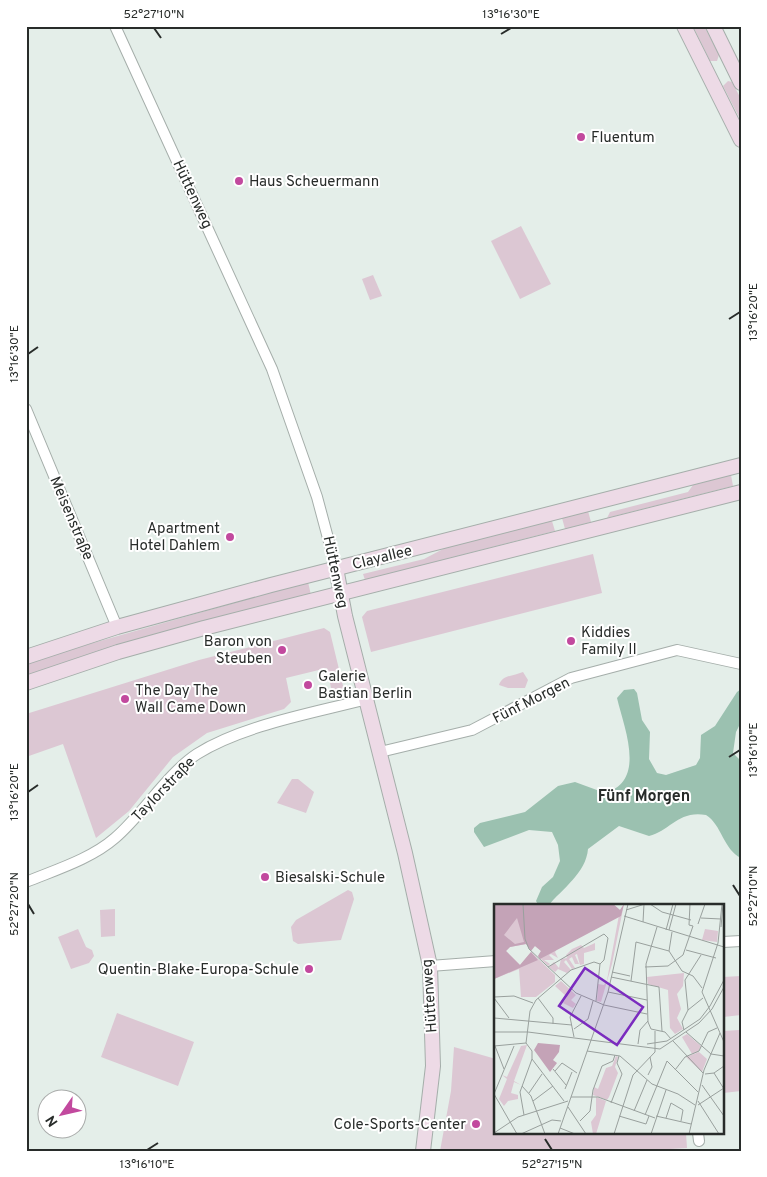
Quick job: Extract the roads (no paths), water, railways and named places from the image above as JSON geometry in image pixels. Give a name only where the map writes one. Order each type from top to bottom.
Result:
[{"type":"main road","points":[[684,26],[741,140]]},
{"type":"main road","points":[[713,26],[741,82]]},
{"type":"main road","name":"Clayallee","points":[[26,657],[117,627],[336,568],[741,465]]},
{"type":"main road","name":"Clayallee","points":[[26,683],[118,652],[741,492]]},
{"type":"main road","name":"Hüttenweg","points":[[336,568],[340,594],[380,752],[430,966],[433,1066],[423,1151]]},
{"type":"street","name":"Hüttenweg","points":[[115,26],[272,369],[317,498],[336,568]]},
{"type":"street","name":"Meisenstraße","points":[[26,408],[117,627]]},
{"type":"street","name":"Fünf Morgen","points":[[380,752],[472,730],[570,678],[677,650],[741,664]]},
{"type":"street","name":"Taylorstraße","points":[[26,882],[70,864],[114,839],[195,755],[219,742],[246,731],[367,699]]},
{"type":"street","points":[[724,942],[741,940]]},
{"type":"street","points":[[430,966],[494,961]]},
{"type":"place","name":"Fluentum","points":[[581,137]]},
{"type":"place","name":"Haus Scheuermann","points":[[239,181]]},
{"type":"place","name":"Apartment Hotel Dahlem","points":[[230,537]]},
{"type":"place","name":"Kiddies Family II","points":[[571,641]]},
{"type":"place","name":"Baron von Steuben","points":[[282,650]]},
{"type":"place","name":"Galerie Bastian Berlin","points":[[308,685]]},
{"type":"place","name":"The Day The Wall Came Down","points":[[125,699]]},
{"type":"place","name":"Biesalski-Schule","points":[[265,877]]},
{"type":"place","name":"Quentin-Blake-Europa-Schule","points":[[309,969]]},
{"type":"place","name":"Cole-Sports-Center","points":[[476,1124]]},
{"type":"district","name":"Fünf Morgen","points":[[644,795]]}]
